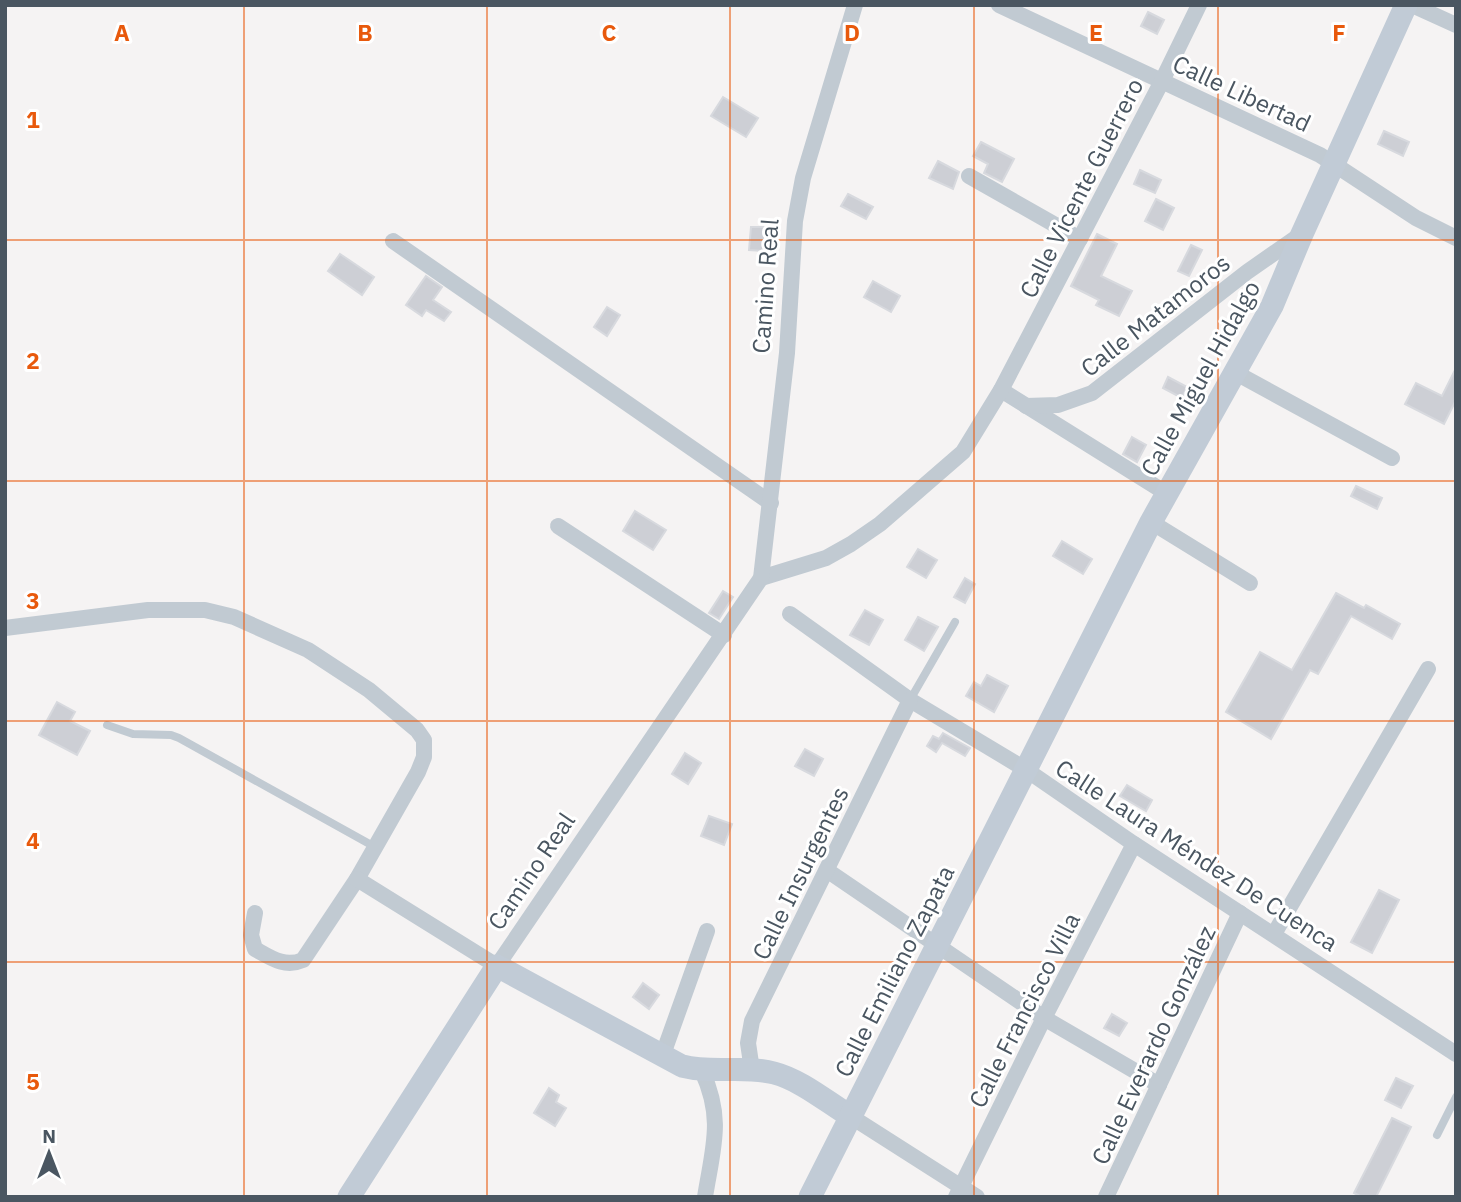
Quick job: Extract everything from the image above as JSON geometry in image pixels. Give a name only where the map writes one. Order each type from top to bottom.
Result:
[{"type":"street","name":"Camino Real","points":[[349,1197],[497,966],[761,578],[787,353],[795,221],[803,178],[855,5]]},
{"type":"street","name":"Calle Libertad","points":[[999,5],[1320,155],[1416,218],[1456,238]]},
{"type":"street","name":"Calle Vicente Guerrero","points":[[1001,390],[1199,5]]},
{"type":"street","name":"Calle Miguel Hidalgo","points":[[1025,769],[1166,493],[1272,306],[1406,5]]},
{"type":"street","points":[[1412,5],[1456,25]]},
{"type":"street","points":[[969,176],[1080,239]]},
{"type":"street","name":"Calle Matamoros","points":[[1026,406],[1058,405],[1092,393],[1247,272],[1302,234]]},
{"type":"street","points":[[393,241],[771,503]]},
{"type":"street","points":[[1236,373],[1392,458]]},
{"type":"street","points":[[761,578],[826,558],[880,524],[963,452],[1001,390],[1166,493]]},
{"type":"street","points":[[1151,522],[1250,583]]},
{"type":"street","points":[[558,526],[724,635]]},
{"type":"street","points":[[5,628],[148,610],[205,610],[234,617],[308,650],[369,690],[417,730],[424,740],[424,757],[418,772],[357,879],[303,960],[281,963],[255,949],[251,935],[255,913]]},
{"type":"street","name":"Calle Laura Méndez De Cuenca","points":[[790,614],[910,699],[1025,769],[1134,844],[1456,1054]]},
{"type":"street","points":[[1274,934],[1428,669]]},
{"type":"street","name":"Calle Insurgentes","points":[[752,1070],[748,1043],[752,1021],[828,871],[910,699]]},
{"type":"street","name":"Calle Emiliano Zapata","points":[[810,1197],[1025,769]]},
{"type":"street","name":"Calle Francisco Villa","points":[[958,1192],[1134,844]]},
{"type":"street","points":[[828,871],[1044,1018],[1159,1085]]},
{"type":"street","points":[[357,879],[497,966],[662,1057],[702,1071],[752,1070],[791,1079],[850,1116],[958,1192],[977,1197]]},
{"type":"street","name":"Calle Everardo González","points":[[1106,1197],[1240,913]]},
{"type":"street","points":[[662,1057],[707,931]]},
{"type":"street","points":[[702,1071],[712,1093],[717,1126],[705,1197]]},
{"type":"lane","points":[[910,699],[955,622]]},
{"type":"lane","points":[[107,725],[133,734],[170,735],[179,738],[374,847]]},
{"type":"lane","points":[[1437,1135],[1456,1097]]},
{"type":"building","points":[[1148,12],[1164,20],[1157,34],[1141,26]]},
{"type":"building","points":[[723,97],[758,118],[746,137],[711,116]]},
{"type":"building","points":[[1384,131],[1409,142],[1403,156],[1378,144]]},
{"type":"building","points":[[981,142],[1014,159],[1002,182],[984,173],[988,164],[973,156]]},
{"type":"building","points":[[938,161],[959,172],[953,189],[929,178]]},
{"type":"building","points":[[1140,170],[1161,180],[1155,193],[1134,184]]},
{"type":"building","points":[[848,194],[873,207],[866,219],[841,206]]},
{"type":"building","points":[[1156,199],[1174,208],[1163,230],[1145,221]]},
{"type":"building","points":[[751,227],[766,227],[765,251],[749,250]]},
{"type":"building","points":[[1097,234],[1117,244],[1101,276],[1132,291],[1119,316],[1096,305],[1099,300],[1071,286]]},
{"type":"building","points":[[1191,245],[1202,250],[1189,276],[1178,271]]},
{"type":"building","points":[[340,254],[374,277],[362,295],[328,271]]},
{"type":"building","points":[[426,276],[442,287],[433,300],[451,312],[444,321],[426,310],[422,316],[406,305]]},
{"type":"building","points":[[873,281],[900,296],[891,312],[864,297]]},
{"type":"building","points":[[607,307],[620,315],[607,336],[594,327]]},
{"type":"building","points":[[1456,368],[1456,400],[1444,424],[1405,404],[1416,383],[1442,396]]},
{"type":"building","points":[[1168,377],[1187,387],[1182,398],[1163,388]]},
{"type":"building","points":[[1132,437],[1146,445],[1137,462],[1123,454]]},
{"type":"building","points":[[1356,486],[1382,498],[1377,509],[1351,496]]},
{"type":"building","points":[[635,511],[666,530],[653,550],[623,531]]},
{"type":"building","points":[[1062,541],[1092,559],[1083,574],[1053,556]]},
{"type":"building","points":[[918,549],[937,560],[926,578],[907,567]]},
{"type":"building","points":[[965,578],[975,584],[965,603],[954,597]]},
{"type":"building","points":[[723,591],[733,597],[719,619],[709,613]]},
{"type":"building","points":[[1336,593],[1364,608],[1366,605],[1400,624],[1392,639],[1351,616],[1318,674],[1310,670],[1271,739],[1226,712],[1260,652],[1292,670]]},
{"type":"building","points":[[865,610],[883,620],[869,645],[850,635]]},
{"type":"building","points":[[918,617],[938,627],[924,651],[905,640]]},
{"type":"building","points":[[987,675],[1008,686],[994,712],[966,696],[974,682],[981,686]]},
{"type":"building","points":[[57,702],[75,712],[70,721],[90,731],[77,755],[39,735]]},
{"type":"building","points":[[943,733],[970,748],[965,756],[942,743],[936,752],[927,746],[933,736],[939,739]]},
{"type":"building","points":[[805,749],[823,759],[814,776],[795,766]]},
{"type":"building","points":[[685,753],[701,763],[688,784],[672,774]]},
{"type":"building","points":[[1127,785],[1152,800],[1146,811],[1120,796]]},
{"type":"building","points":[[709,816],[732,824],[724,845],[701,836]]},
{"type":"building","points":[[1379,890],[1399,900],[1372,953],[1351,942]]},
{"type":"building","points":[[643,983],[659,995],[649,1009],[633,997]]},
{"type":"building","points":[[1112,1014],[1127,1023],[1119,1036],[1104,1028]]},
{"type":"building","points":[[1396,1078],[1413,1086],[1401,1108],[1385,1100]]},
{"type":"building","points":[[549,1088],[559,1095],[556,1102],[566,1108],[555,1126],[534,1113]]},
{"type":"building","points":[[1392,1118],[1411,1127],[1376,1197],[1362,1197],[1354,1193]]}]
